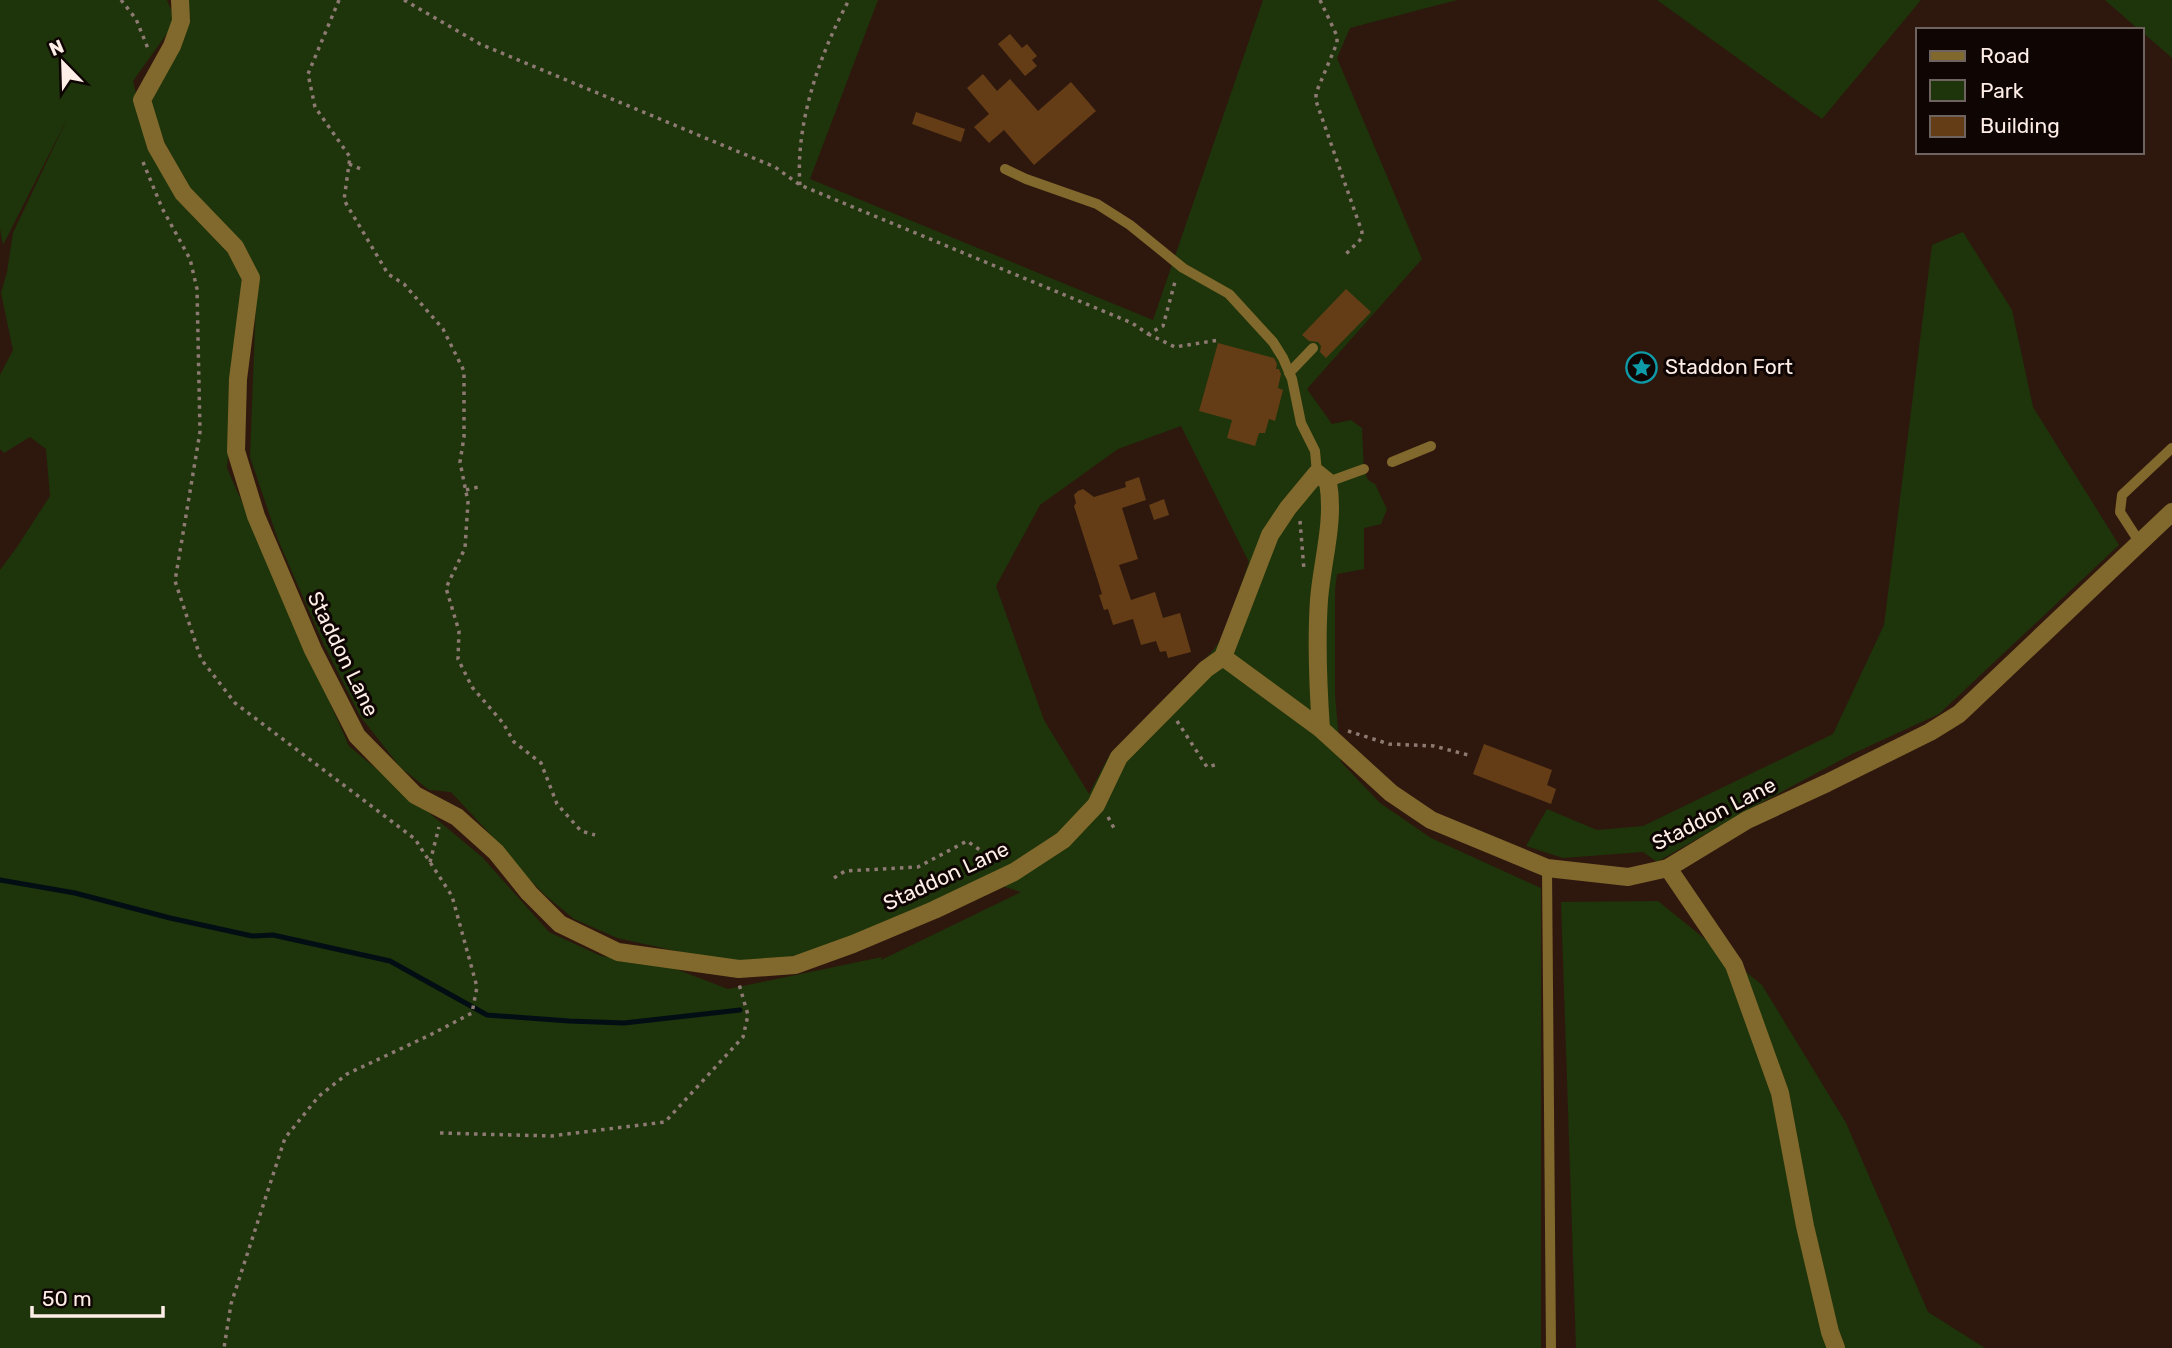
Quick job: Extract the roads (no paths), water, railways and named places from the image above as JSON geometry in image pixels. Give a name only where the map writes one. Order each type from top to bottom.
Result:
[{"type":"street","name":"Staddon Lane","points":[[180,0],[181,21],[172,46],[142,100],[156,146],[183,193],[235,247],[251,278],[238,379],[236,451],[256,516],[313,650],[357,736],[415,796],[457,817],[496,852],[529,893],[560,924],[618,952],[735,969],[795,965],[934,910],[1014,872],[1063,840],[1096,805],[1119,757],[1206,669],[1223,657],[1325,733],[1391,793],[1431,820],[1547,868],[1628,877],[1668,867],[1747,820],[1930,732],[1959,714],[2172,512]]},
{"type":"street","points":[[1223,657],[1270,535],[1288,508],[1323,478],[1332,503],[1320,598],[1317,667],[1325,733]]},
{"type":"street","points":[[1668,867],[1734,965],[1780,1093],[1805,1226],[1836,1348]]},
{"type":"lane","points":[[1006,169],[1026,179],[1097,204],[1130,225],[1183,268],[1230,294],[1273,342],[1283,358],[1299,405],[1299,417],[1315,451],[1323,478],[1364,469]]},
{"type":"lane","points":[[1289,373],[1313,348]]},
{"type":"lane","points":[[1392,462],[1431,446]]},
{"type":"lane","points":[[2140,543],[2120,512],[2122,495],[2172,449]]},
{"type":"lane","points":[[1547,868],[1551,1348]]},
{"type":"waterway","points":[[0,880],[75,893],[252,936],[273,935],[390,961],[487,1015],[624,1023],[740,1010]]},
{"type":"place","name":"Staddon Fort","points":[[1642,367]]}]
